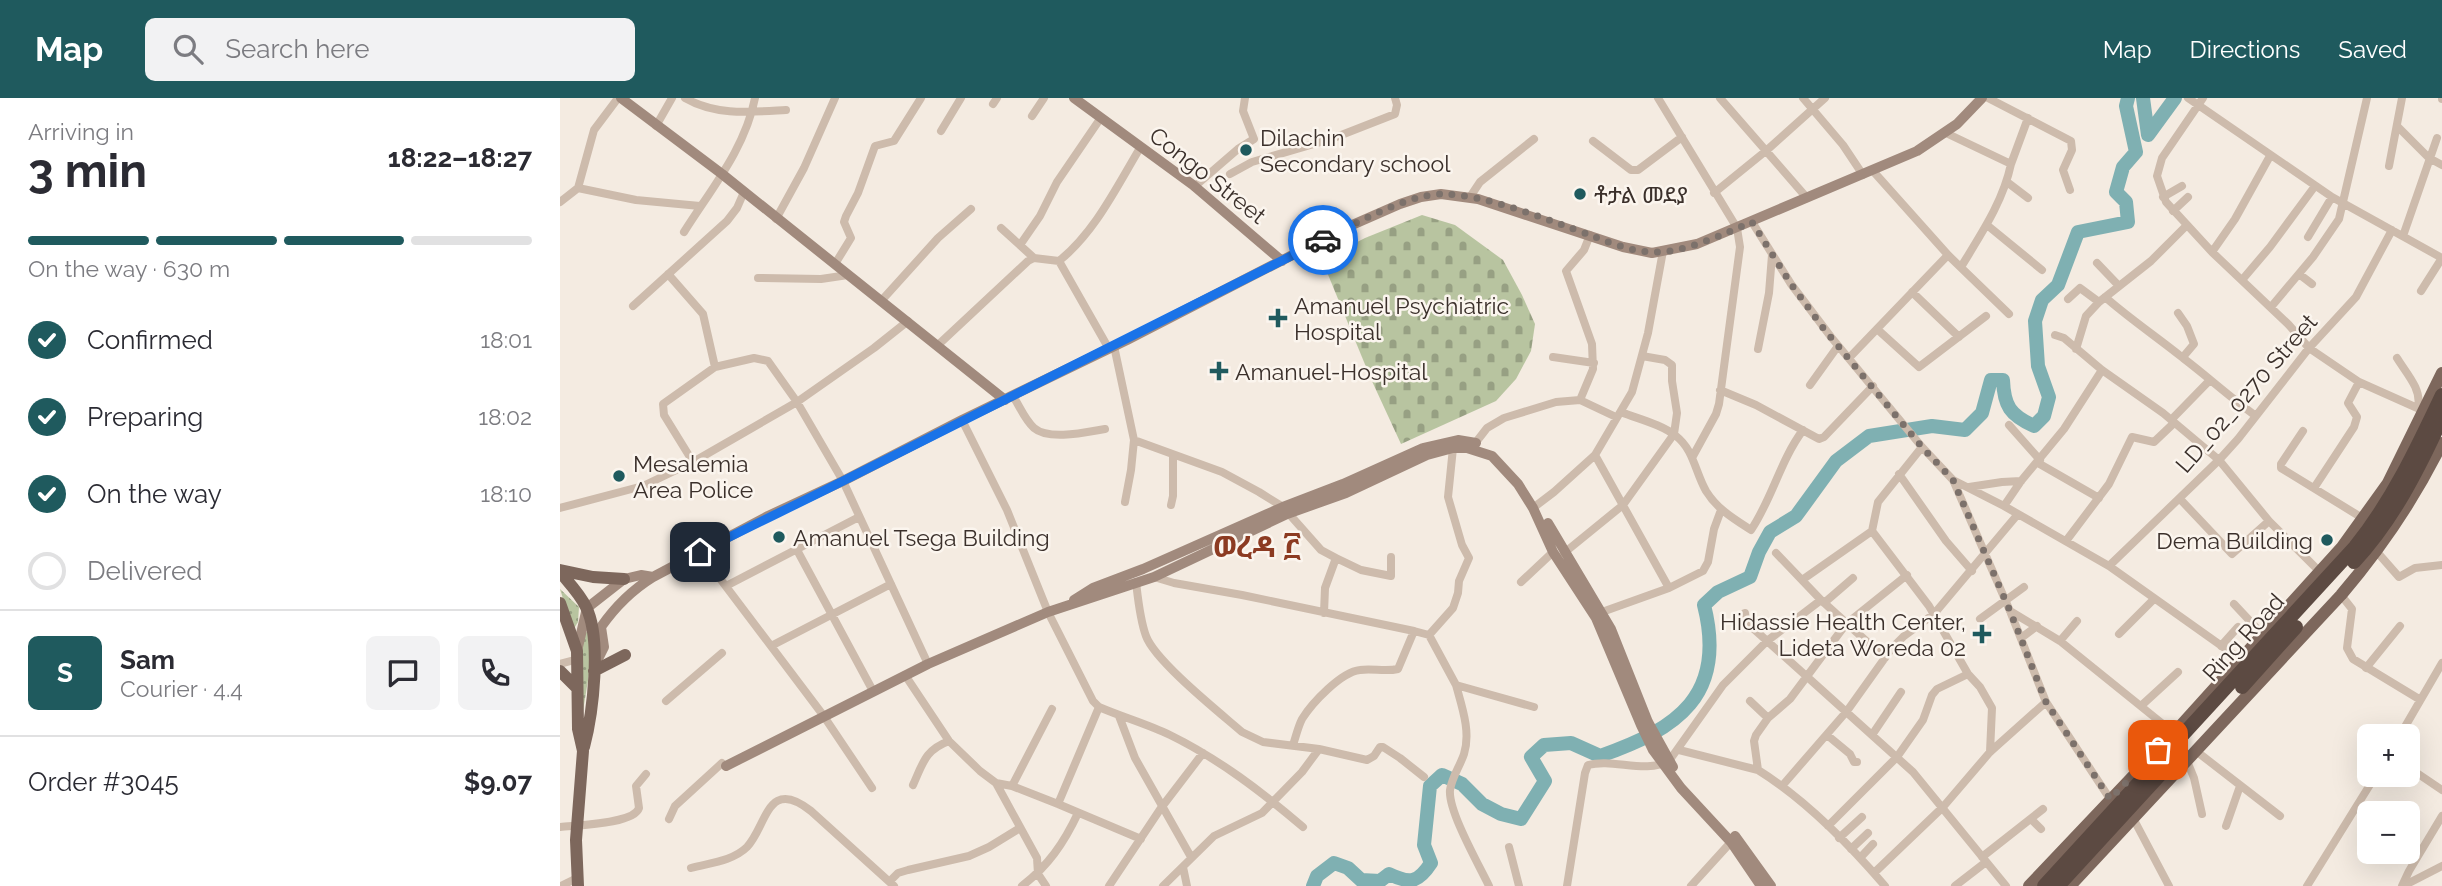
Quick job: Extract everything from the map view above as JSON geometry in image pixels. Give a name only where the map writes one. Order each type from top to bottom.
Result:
[{"type":"highway","name":"Ring Road","points":[[2044,886],[2355,547],[2384,508],[2409,464],[2442,395]]},
{"type":"highway","name":"Ring Road","points":[[2068,886],[2373,541],[2402,498],[2442,418]]},
{"type":"main road","points":[[619,98],[722,174],[776,219],[1009,398]]},
{"type":"main road","points":[[594,669],[604,647],[601,627],[641,585],[653,577],[768,516],[844,481],[1343,229],[1400,204],[1441,194],[1470,197],[1623,247],[1652,253],[1697,244],[1917,151],[1946,133],[1981,99]]},
{"type":"main road","name":"Congo Street","points":[[1080,100],[1100,119],[1194,187],[1282,261]]},
{"type":"main road","points":[[2029,886],[2174,733],[2320,572],[2364,519],[2388,483],[2421,409],[2442,373]]},
{"type":"main road","points":[[724,764],[927,662],[1083,593],[1285,510],[1423,448],[1458,440],[1492,456],[1536,506],[1596,618],[1666,763],[1681,788],[1731,842],[1761,886]]},
{"type":"main road","points":[[2068,886],[2341,595],[2377,552],[2418,489],[2442,443]]},
{"type":"main road","points":[[1047,610],[1154,577],[1285,510],[1346,493],[1427,455],[1473,446]]},
{"type":"main road","points":[[1559,553],[1602,612],[1645,724]]},
{"type":"main road","points":[[560,571],[593,578],[624,579],[641,575],[653,577]]},
{"type":"main road","points":[[560,571],[587,608],[594,626],[594,669],[589,726],[583,751],[578,824],[578,882]]},
{"type":"main road","points":[[583,751],[578,729],[576,687],[578,655],[587,608],[624,579]]},
{"type":"main road","points":[[560,586],[587,608]]},
{"type":"main road","points":[[1069,603],[1083,593]]},
{"type":"main road","points":[[560,603],[578,655]]},
{"type":"main road","points":[[594,669],[625,655]]},
{"type":"main road","points":[[871,689],[905,675],[927,662]]},
{"type":"main road","points":[[560,671],[576,687]]},
{"type":"main road","points":[[1666,763],[1737,837],[1771,886]]},
{"type":"street","points":[[578,188],[594,130],[619,98]]},
{"type":"street","points":[[656,126],[672,98]]},
{"type":"street","points":[[685,98],[712,110],[786,110]]},
{"type":"street","points":[[684,232],[740,143],[754,98]]},
{"type":"street","points":[[776,219],[799,178],[835,98]]},
{"type":"street","points":[[835,264],[851,237],[845,222],[846,216],[858,193],[875,146],[894,141],[921,98]]},
{"type":"street","points":[[941,131],[961,98]]},
{"type":"street","points":[[1032,116],[1044,98]]},
{"type":"street","points":[[1194,187],[1238,149],[1254,139],[1243,111],[1245,98]]},
{"type":"street","points":[[1230,174],[1252,162],[1331,139],[1395,114],[1395,98]]},
{"type":"street","points":[[1658,98],[1737,228],[1740,247],[1716,414],[1693,456]]},
{"type":"street","points":[[1720,98],[1807,198]]},
{"type":"street","points":[[1803,98],[1868,173],[2009,314]]},
{"type":"street","points":[[1714,193],[1768,150],[1825,98]]},
{"type":"street","points":[[2271,307],[2339,219],[2367,98]]},
{"type":"street","points":[[2389,166],[2402,98]]},
{"type":"street","points":[[1981,99],[2028,118],[2071,141],[2071,150],[2063,170],[2070,190]]},
{"type":"street","points":[[2397,358],[2418,391],[2421,409],[2359,382],[2309,348],[2173,211],[2163,197],[2157,169],[2196,101],[2270,156],[2332,197],[2442,258],[2421,291]]},
{"type":"street","points":[[1961,267],[1987,225],[2007,182],[2028,118]]},
{"type":"street","points":[[1020,245],[1041,216],[1057,182],[1100,119]]},
{"type":"street","points":[[2398,127],[2428,158],[2442,165]]},
{"type":"street","points":[[1946,133],[2011,164]]},
{"type":"street","points":[[1593,141],[1631,170],[1638,170],[1682,137]]},
{"type":"street","points":[[2403,236],[2437,138]]},
{"type":"street","points":[[1470,197],[1480,182],[1534,139]]},
{"type":"street","points":[[1001,228],[1034,258],[1059,261],[1078,246],[1092,227],[1140,148]]},
{"type":"street","points":[[2212,252],[2235,219],[2270,156]]},
{"type":"street","points":[[2007,182],[2028,198]]},
{"type":"street","points":[[2163,197],[2182,186]]},
{"type":"street","points":[[2242,280],[2315,186]]},
{"type":"street","points":[[561,197],[578,188],[636,200],[700,206]]},
{"type":"street","points":[[633,306],[727,221],[744,192]]},
{"type":"street","points":[[2173,211],[2188,197]]},
{"type":"street","points":[[2308,237],[2332,197]]},
{"type":"street","points":[[882,300],[938,238],[971,209]]},
{"type":"street","points":[[1752,222],[1806,305],[1919,443],[1953,480],[2046,702],[2110,799]]},
{"type":"street","points":[[1987,225],[2042,270]]},
{"type":"street","points":[[2076,349],[2086,316],[2102,300],[2144,268],[2187,225]]},
{"type":"street","name":"LD_02_0270 Street","points":[[2109,566],[2219,460],[2309,348],[2356,297],[2392,230]]},
{"type":"street","points":[[1580,400],[1594,363],[1592,344],[1566,271],[1584,250],[1590,235]]},
{"type":"street","points":[[1536,506],[1595,456],[1632,392],[1663,251]]},
{"type":"street","points":[[1849,358],[1948,255]]},
{"type":"street","points":[[1758,349],[1769,293],[1772,256]]},
{"type":"street","points":[[938,345],[1034,258]]},
{"type":"street","points":[[1059,261],[1112,347],[1127,400],[1134,440],[1132,470],[1125,502]]},
{"type":"street","points":[[2097,263],[2119,286]]},
{"type":"street","points":[[668,274],[703,314],[715,367]]},
{"type":"street","points":[[2299,274],[2312,284]]},
{"type":"street","points":[[758,278],[821,279],[848,275]]},
{"type":"street","points":[[2068,299],[2080,288],[2102,300],[2183,357],[2256,416]]},
{"type":"street","points":[[1912,292],[1959,337]]},
{"type":"street","points":[[2178,313],[2194,344],[2183,357]]},
{"type":"street","points":[[1877,329],[1919,367],[1986,316]]},
{"type":"street","points":[[560,508],[643,486],[693,462],[797,402],[908,321]]},
{"type":"street","points":[[2055,335],[2064,338],[2219,460],[2269,520],[2320,572]]},
{"type":"street","points":[[1810,386],[1838,346]]},
{"type":"street","points":[[1521,582],[1623,505],[1674,434],[1677,413],[1672,365],[1665,360],[1642,356]]},
{"type":"street","points":[[1553,357],[1594,363]]},
{"type":"street","points":[[693,462],[662,408],[669,399],[715,367],[754,358],[765,359],[797,402],[844,481],[927,662]]},
{"type":"street","points":[[2004,506],[2064,429],[2102,370]]},
{"type":"street","points":[[2066,541],[2109,484],[2132,437],[2154,442],[2210,380]]},
{"type":"street","points":[[2314,488],[2354,427],[2357,417],[2348,403],[2359,382]]},
{"type":"street","points":[[1720,390],[1756,405],[1814,438],[1824,437],[1873,386]]},
{"type":"street","points":[[1009,398],[1040,432],[1052,435],[1105,429]]},
{"type":"street","points":[[1473,446],[1487,428],[1504,418],[1556,402],[1580,400],[1674,434],[1693,456],[1702,484],[1721,510],[1751,530],[1764,511],[1788,452],[1803,430]]},
{"type":"street","points":[[962,420],[1007,510],[1047,610],[1087,691],[1099,707],[1168,734],[1203,753],[1266,794],[1303,827]]},
{"type":"street","points":[[2009,425],[2039,461],[2099,498]]},
{"type":"street","points":[[2303,431],[2281,466],[2364,519]]},
{"type":"street","points":[[1134,440],[1222,472],[1285,510],[1321,550],[1361,570],[1391,576],[1391,557]]},
{"type":"street","points":[[1802,580],[1872,531],[1878,502],[1919,443]]},
{"type":"street","points":[[1429,635],[1452,608],[1469,558],[1455,524],[1448,496],[1453,448]]},
{"type":"street","points":[[1171,505],[1173,455]]},
{"type":"street","points":[[1595,456],[1669,589]]},
{"type":"street","points":[[1899,474],[1946,541],[1972,571]]},
{"type":"street","points":[[1953,480],[2109,566],[2240,659]]},
{"type":"street","points":[[1969,487],[2021,481]]},
{"type":"street","points":[[2180,499],[2198,525],[2232,554],[2269,520]]},
{"type":"street","points":[[1602,612],[1669,589],[1703,571],[1708,562],[1714,529],[1721,510]]},
{"type":"street","points":[[1782,786],[1847,711],[1903,636],[1934,614],[2018,514]]},
{"type":"street","points":[[726,586],[859,517]]},
{"type":"street","points":[[1872,531],[1934,614],[1968,674],[1980,687],[1992,708],[1990,752]]},
{"type":"street","points":[[797,550],[871,689]]},
{"type":"street","points":[[700,552],[821,713],[872,788]]},
{"type":"street","points":[[2377,552],[2399,577],[2415,568],[2442,565]]},
{"type":"street","points":[[1776,553],[1822,601],[1885,658]]},
{"type":"street","points":[[1324,613],[1325,588],[1336,558]]},
{"type":"street","points":[[1758,770],[1754,741],[1768,719],[1790,699],[1846,624],[1907,575]]},
{"type":"street","points":[[1154,577],[1429,635],[1456,685],[1465,718],[1465,750],[1450,790],[1453,808],[1489,886]]},
{"type":"street","points":[[1567,886],[1588,765],[1666,763],[1679,750],[1715,694],[1767,641],[1853,578]]},
{"type":"street","points":[[1136,582],[1145,636],[1157,654],[1248,736],[1263,743],[1319,749],[1367,760],[1383,747],[1424,777]]},
{"type":"street","points":[[771,646],[891,584]]},
{"type":"street","points":[[1980,620],[2024,587]]},
{"type":"street","points":[[2341,595],[2349,605],[2352,615],[2347,648],[2353,659],[2419,699]]},
{"type":"street","points":[[2119,634],[2154,599]]},
{"type":"street","points":[[2234,604],[2262,635]]},
{"type":"street","points":[[2010,611],[2060,641],[2174,733]]},
{"type":"street","points":[[1745,613],[1746,622],[1913,772],[2006,886]]},
{"type":"street","points":[[2060,641],[2077,621]]},
{"type":"street","points":[[2021,638],[2037,626]]},
{"type":"street","points":[[2221,646],[2238,626]]},
{"type":"street","points":[[2366,668],[2400,626]]},
{"type":"street","points":[[1293,745],[1301,721],[1333,684],[1349,672],[1362,669],[1398,669],[1414,631]]},
{"type":"street","points":[[666,701],[722,653]]},
{"type":"street","points":[[560,664],[578,655]]},
{"type":"street","points":[[2406,724],[2442,663]]},
{"type":"street","points":[[2141,705],[2178,671]]},
{"type":"street","points":[[1828,827],[1897,757],[1923,720],[1937,689],[1968,674]]},
{"type":"street","points":[[905,675],[949,741],[996,783],[1037,858],[1038,874],[1046,886]]},
{"type":"street","points":[[1456,685],[1475,688],[1534,707]]},
{"type":"street","points":[[1872,735],[1901,692]]},
{"type":"street","points":[[1750,701],[1768,719]]},
{"type":"street","points":[[1874,873],[1943,807],[1990,752],[2046,702]]},
{"type":"street","points":[[1058,804],[1099,707]]},
{"type":"street","points":[[1012,786],[1052,709]]},
{"type":"street","points":[[1119,716],[1135,758],[1191,857]]},
{"type":"street","points":[[1827,735],[1857,762]]},
{"type":"street","points":[[913,785],[928,754],[936,746],[949,741]]},
{"type":"street","points":[[1163,886],[1214,836],[1249,821],[1274,802],[1281,791],[1312,761],[1319,749]]},
{"type":"street","points":[[1679,750],[1758,770],[1782,786],[1828,827],[1885,886]]},
{"type":"street","points":[[1109,886],[1161,808],[1203,753]]},
{"type":"street","points":[[2191,756],[2240,786],[2280,816]]},
{"type":"street","points":[[2191,756],[2202,814]]},
{"type":"street","points":[[668,818],[675,806],[724,764]]},
{"type":"street","points":[[560,827],[622,820],[634,816],[639,808],[636,786],[646,774]]},
{"type":"street","points":[[2420,775],[2442,790]]},
{"type":"street","points":[[996,783],[1012,786],[1140,839]]},
{"type":"street","points":[[2226,826],[2240,786]]},
{"type":"street","points":[[2307,886],[2369,787]]},
{"type":"street","points":[[691,868],[737,854],[746,848],[766,810],[778,802],[788,800],[803,804],[892,883],[898,873],[969,856],[1020,828]]},
{"type":"street","points":[[1955,886],[2043,809]]},
{"type":"street","points":[[1022,886],[1038,874],[1062,845],[1078,813]]},
{"type":"street","points":[[2403,886],[2442,816]]},
{"type":"street","points":[[1839,838],[1862,817]]},
{"type":"street","points":[[2133,818],[2169,886]]},
{"type":"street","points":[[2031,819],[2040,829]]},
{"type":"street","points":[[1851,849],[1868,833]]},
{"type":"street","points":[[1691,886],[1731,842]]},
{"type":"street","points":[[1860,858],[1873,844]]},
{"type":"street","points":[[1509,848],[1519,886]]},
{"type":"street","points":[[2403,886],[2442,866]]},
{"type":"street","points":[[1183,867],[1186,886]]},
{"type":"street","points":[[561,886],[578,882]]},
{"type":"green space","points":[[1422,215],[1455,225],[1503,260],[1535,324],[1531,351],[1516,379],[1496,401],[1401,444],[1322,260],[1365,238]]},
{"type":"green space","points":[[560,589],[579,607],[578,622],[573,630]]},
{"type":"green space","points":[[592,629],[589,674],[582,717],[583,638],[585,633]]},
{"type":"waterway","points":[[1313,886],[1317,876],[1334,863],[1348,868],[1361,880],[1380,881],[1389,874],[1413,880],[1422,875],[1431,863],[1424,845],[1430,786],[1442,775],[1462,784],[1482,804],[1501,814],[1521,819],[1545,781],[1531,757],[1544,745],[1571,743],[1600,756],[1652,734],[1673,720],[1690,704],[1702,685],[1708,663],[1709,636],[1704,605],[1718,592],[1750,577],[1770,532],[1796,516],[1836,461],[1869,436],[1932,426],[1965,430],[1982,413],[1991,380],[2003,380],[2010,409],[2019,418],[2034,426],[2044,416],[2049,397],[2038,366],[2035,321],[2042,300],[2058,285],[2078,232],[2128,222],[2126,202],[2116,192],[2123,167],[2136,152],[2126,106],[2128,98]]},
{"type":"waterway","points":[[2143,98],[2148,135],[2175,98]]},
{"type":"way so far","points":[[1323,240],[1400,204],[1441,194],[1470,197],[1499,205],[1623,247],[1652,253],[1697,244],[1752,222],[1791,284],[1830,337],[1953,480],[1975,527],[2046,702],[2110,799],[2158,750]]},
{"type":"place","name":"Dilachin Secondary school","points":[[1246,150]]},
{"type":"place","name":"ቶታል መደያ","points":[[1580,194]]},
{"type":"place","name":"Amanuel Psychiatric Hospital","points":[[1278,318]]},
{"type":"place","name":"Amanuel-Hospital","points":[[1219,371]]},
{"type":"place","name":"Mesalemia Area Police","points":[[619,476]]},
{"type":"place","name":"Amanuel Tsega Building","points":[[779,537]]},
{"type":"place","name":"Dema Building","points":[[2327,540]]},
{"type":"place","name":"Hidassie Health Center, Lideta Woreda 02","points":[[1982,634]]},
{"type":"district","name":"ወረዳ ፫","points":[[1257,546]]},
{"type":"route","points":[[700,552],[1150,329],[1323,240]]}]
